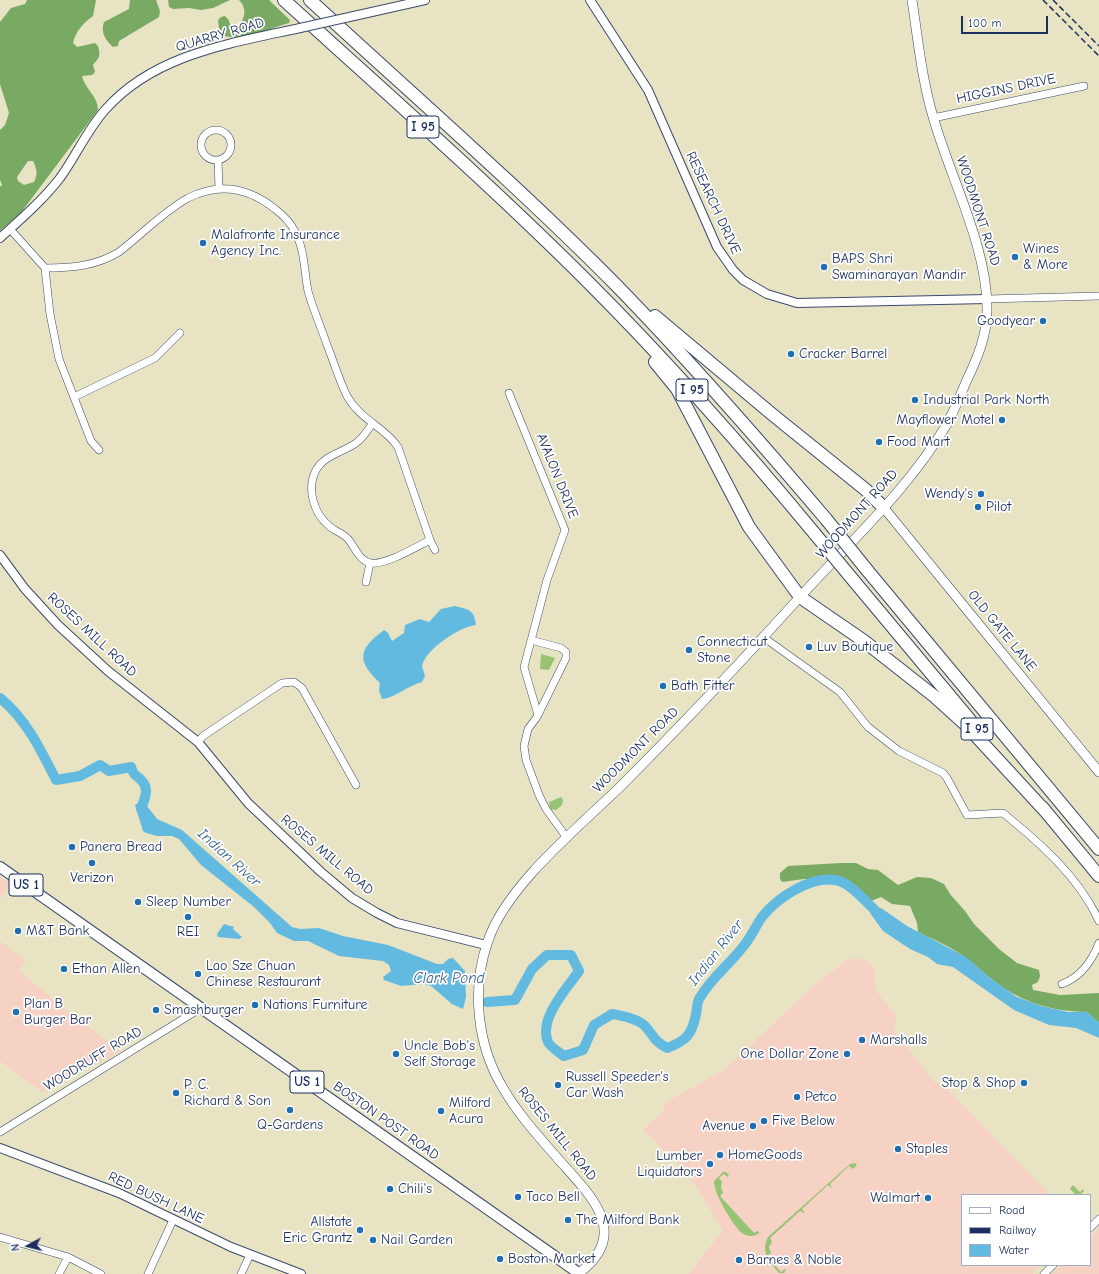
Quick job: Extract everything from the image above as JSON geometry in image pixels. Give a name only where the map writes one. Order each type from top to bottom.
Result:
[{"type":"highway","name":"I 95","points":[[284,0],[560,254],[688,386],[748,454],[1099,876]]},
{"type":"highway","name":"I 95","points":[[310,0],[524,197],[601,271],[714,388],[826,519],[1099,849]]},
{"type":"highway","points":[[560,254],[677,389],[750,528],[800,597],[864,641],[934,696],[965,724],[1047,813]]},
{"type":"highway","points":[[601,271],[773,415],[866,490],[884,508]]},
{"type":"main road","name":"WOODMONT ROAD","points":[[486,945],[497,920],[515,894],[567,838],[682,725],[884,508],[924,458],[949,419],[979,352],[986,328],[987,299],[982,265],[933,118],[923,72],[912,0]]},
{"type":"main road","name":"OLD GATE LANE","points":[[884,508],[1099,772]]},
{"type":"main road","name":"BOSTON POST ROAD","points":[[0,867],[579,1274]]},
{"type":"main road","name":"ROSES MILL ROAD","points":[[486,945],[481,971],[478,1006],[483,1037],[494,1071],[519,1112],[592,1197],[602,1218],[604,1231],[600,1248],[589,1266],[579,1274]]},
{"type":"street","name":"QUARRY ROAD","points":[[0,238],[40,202],[60,177],[106,108],[136,83],[167,65],[200,52],[425,0]]},
{"type":"street","name":"RESEARCH DRIVE","points":[[590,0],[648,90],[724,260],[743,280],[767,294],[797,303],[987,299]]},
{"type":"street","name":"HIGGINS DRIVE","points":[[933,118],[1084,86]]},
{"type":"street","points":[[212,130],[224,132],[231,142],[228,153],[218,160],[207,157],[201,148],[203,136],[212,130]]},
{"type":"street","points":[[218,160],[219,189]]},
{"type":"street","points":[[45,268],[72,268],[96,263],[110,258],[187,199],[205,191],[219,189],[245,192],[261,198],[281,214],[295,230],[303,256],[311,300],[342,384],[356,410],[390,437],[400,453],[430,540],[435,550]]},
{"type":"street","points":[[10,229],[45,268],[50,314],[59,360],[91,440],[99,450]]},
{"type":"street","points":[[987,299],[1099,296]]},
{"type":"street","points":[[74,397],[155,358],[180,333]]},
{"type":"street","name":"AVALON DRIVE","points":[[509,393],[565,530],[547,579],[524,667],[538,715]]},
{"type":"street","points":[[372,424],[362,438],[323,462],[315,472],[312,486],[313,501],[323,520],[333,529],[346,537],[363,560],[370,563],[385,561],[430,540]]},
{"type":"street","name":"ROSES MILL ROAD","points":[[0,555],[43,610],[84,650],[127,687],[198,742],[248,803],[321,872],[352,898],[397,923],[486,945]]},
{"type":"street","points":[[366,582],[370,563]]},
{"type":"street","points":[[764,637],[840,692],[868,727],[899,751],[943,773],[967,816],[1003,813],[1072,877],[1099,921]]},
{"type":"street","points":[[531,640],[561,648],[566,655],[538,715],[525,735],[524,746],[525,756],[546,809],[567,838]]},
{"type":"street","points":[[198,742],[203,736],[282,683],[294,682],[302,688],[356,784]]},
{"type":"street","points":[[1062,984],[1076,978],[1083,971],[1099,943]]},
{"type":"street","name":"WOODRUFF ROAD","points":[[0,1132],[201,1008]]},
{"type":"street","name":"RED BUSH LANE","points":[[0,1148],[119,1193],[173,1220],[250,1255],[301,1274]]},
{"type":"street","points":[[148,1274],[173,1220]]},
{"type":"street","points":[[1091,1227],[1099,1220]]},
{"type":"street","points":[[0,1236],[68,1258],[102,1274]]},
{"type":"street","points":[[241,1274],[250,1255]]},
{"type":"street","points":[[59,1274],[68,1258]]},
{"type":"street","points":[[1044,1274],[1052,1266]]},
{"type":"shaded area","points":[[0,877],[11,884],[0,899]]},
{"type":"shaded area","points":[[0,941],[26,960],[19,971],[84,1024],[121,1051],[42,1092],[0,1061]]},
{"type":"shaded area","points":[[856,958],[868,961],[874,969],[876,991],[896,1016],[894,1033],[909,1040],[909,1049],[933,1081],[946,1088],[1049,1194],[961,1194],[961,1266],[1040,1266],[1032,1274],[689,1274],[723,1230],[686,1171],[643,1130],[664,1111],[663,1104],[724,1070],[817,983],[847,960]]},
{"type":"shaded area","points":[[1099,1228],[1099,1274],[1052,1274],[1060,1266],[1091,1266],[1091,1236]]},
{"type":"green space","points":[[27,0],[96,0],[93,16],[80,28],[73,43],[77,47],[95,43],[98,46],[99,57],[93,65],[95,72],[92,75],[82,76],[96,101],[98,110],[20,214],[0,231],[0,187],[2,185],[0,180],[0,130],[5,125],[9,113],[0,84],[0,22],[11,8],[25,4]],"holes":[[[28,161],[33,161],[36,172],[34,182],[24,185],[18,181],[17,177]]]},
{"type":"green space","points":[[130,0],[156,0],[160,11],[159,17],[119,41],[118,46],[113,47],[104,36],[104,22],[129,9]]},
{"type":"green space","points":[[168,0],[230,0],[213,8],[201,10],[189,8],[173,9],[169,7]]},
{"type":"green space","points":[[239,0],[269,0],[290,20],[289,23],[265,31],[239,37],[224,36],[219,28],[218,20],[225,16],[233,30],[237,27],[244,16],[244,8]]},
{"type":"green space","points":[[541,654],[555,658],[549,670],[540,669]]},
{"type":"green space","points":[[561,797],[563,800],[562,805],[556,810],[550,809],[549,802]]},
{"type":"green space","points":[[856,863],[868,869],[878,870],[898,885],[917,877],[931,878],[944,884],[974,924],[999,949],[1017,963],[1039,970],[1040,976],[1038,982],[1032,985],[1033,990],[1060,995],[1099,993],[1099,1023],[1087,1012],[1060,1010],[1035,1004],[1012,993],[989,977],[961,954],[918,932],[917,923],[910,906],[892,904],[881,897],[864,904],[840,879],[804,879],[782,882],[780,879],[780,873],[788,866]]},
{"type":"green space","points":[[855,1163],[857,1165],[853,1169],[849,1166],[830,1184],[832,1188],[828,1185],[802,1209],[805,1213],[800,1211],[770,1238],[772,1242],[769,1247],[771,1253],[767,1256],[781,1272],[785,1269],[786,1270],[784,1273],[779,1273],[767,1257],[765,1248],[768,1237],[850,1164]]},
{"type":"green space","points":[[723,1172],[726,1172],[729,1175],[727,1177],[724,1174],[719,1178],[722,1182],[721,1187],[723,1193],[720,1196],[754,1233],[757,1231],[760,1232],[756,1235],[749,1236],[742,1233],[724,1208],[717,1193],[714,1181]]},
{"type":"green space","points":[[1073,1185],[1080,1192],[1083,1189],[1084,1191],[1081,1194],[1075,1194],[1070,1189]]},
{"type":"water","points":[[455,606],[470,611],[474,616],[476,625],[452,634],[436,646],[425,659],[422,666],[425,676],[422,682],[382,699],[379,690],[380,683],[372,675],[364,662],[363,656],[369,644],[384,630],[388,633],[392,641],[404,633],[405,625],[420,619],[429,622],[441,609]]},
{"type":"water","name":"Clark Pond","points":[[141,801],[144,802],[157,819],[182,830],[292,927],[300,929],[319,928],[343,936],[388,945],[437,964],[443,964],[448,959],[453,958],[465,971],[466,997],[463,1009],[452,1004],[431,986],[423,984],[401,986],[384,980],[383,977],[391,971],[389,965],[383,961],[339,956],[308,941],[294,941],[277,933],[270,923],[254,907],[201,865],[179,839],[172,836],[157,836],[143,831],[135,805]]},
{"type":"water","points":[[881,908],[907,926],[966,957],[990,978],[1017,997],[1041,1006],[1068,1012],[1087,1012],[1099,1023],[1099,1038],[1076,1028],[1049,1025],[1014,1010],[953,967],[937,964],[928,957],[910,949],[883,931],[870,913]]},
{"type":"water","points":[[224,924],[234,927],[233,929],[242,937],[239,939],[218,937],[217,934]]},
{"type":"waterway","name":"Indian River","points":[[0,698],[18,715],[25,725],[39,746],[56,780],[80,776],[100,765],[109,771],[131,767],[134,774],[146,787],[146,795],[141,809],[144,813]]},
{"type":"waterway","name":"Indian River","points":[[487,1002],[515,1000],[532,969],[547,955],[571,955],[579,971],[561,995],[550,1014],[546,1033],[548,1042],[551,1046],[564,1056],[583,1050],[594,1025],[612,1014],[642,1023],[656,1040],[667,1048],[679,1043],[690,1032],[699,999],[714,978],[745,944],[762,917],[776,903],[795,890],[815,881],[835,880],[855,891],[885,919]]},
{"type":"railway","points":[[1043,0],[1099,56]]},
{"type":"railway","points":[[1053,0],[1099,46]]},
{"type":"place","name":"Malafronte Insurance Agency Inc.","points":[[203,243]]},
{"type":"place","name":"Wines & More","points":[[1015,257]]},
{"type":"place","name":"BAPS Shri Swaminarayan Mandir","points":[[824,267]]},
{"type":"place","name":"Goodyear","points":[[1043,321]]},
{"type":"place","name":"Cracker Barrel","points":[[791,354]]},
{"type":"place","name":"Industrial Park North","points":[[915,400]]},
{"type":"place","name":"Mayflower Motel","points":[[1002,420]]},
{"type":"place","name":"Food Mart","points":[[879,442]]},
{"type":"place","name":"Wendy's","points":[[981,494]]},
{"type":"place","name":"Pilot","points":[[978,507]]},
{"type":"place","name":"Luv Boutique","points":[[809,647]]},
{"type":"place","name":"Connecticut Stone","points":[[689,650]]},
{"type":"place","name":"Bath Fitter","points":[[663,686]]},
{"type":"place","name":"Panera Bread","points":[[72,847]]},
{"type":"place","name":"Verizon","points":[[92,863]]},
{"type":"place","name":"Sleep Number","points":[[138,902]]},
{"type":"place","name":"REI","points":[[188,917]]},
{"type":"place","name":"M&T Bank","points":[[18,931]]},
{"type":"place","name":"Ethan Allen","points":[[64,969]]},
{"type":"place","name":"Lao Sze Chuan Chinese Restaurant","points":[[198,974]]},
{"type":"place","name":"Nations Furniture","points":[[255,1005]]},
{"type":"place","name":"Smashburger","points":[[156,1010]]},
{"type":"place","name":"Plan B Burger Bar","points":[[16,1012]]},
{"type":"place","name":"Marshalls","points":[[862,1040]]},
{"type":"place","name":"Uncle Bob's Self Storage","points":[[396,1054]]},
{"type":"place","name":"One Dollar Zone","points":[[847,1054]]},
{"type":"place","name":"Stop & Shop","points":[[1024,1083]]},
{"type":"place","name":"Russell Speeder's Car Wash","points":[[558,1085]]},
{"type":"place","name":"P. C. Richard & Son","points":[[176,1093]]},
{"type":"place","name":"Petco","points":[[797,1097]]},
{"type":"place","name":"Q-Gardens","points":[[290,1110]]},
{"type":"place","name":"Milford Acura","points":[[441,1111]]},
{"type":"place","name":"Five Below","points":[[764,1121]]},
{"type":"place","name":"Avenue","points":[[753,1126]]},
{"type":"place","name":"Staples","points":[[898,1149]]},
{"type":"place","name":"HomeGoods","points":[[720,1155]]},
{"type":"place","name":"Lumber Liquidators","points":[[710,1164]]},
{"type":"place","name":"Chili's","points":[[390,1189]]},
{"type":"place","name":"Taco Bell","points":[[518,1197]]},
{"type":"place","name":"Walmart","points":[[928,1198]]},
{"type":"place","name":"The Milford Bank","points":[[568,1220]]},
{"type":"place","name":"Allstate Eric Grantz","points":[[360,1230]]},
{"type":"place","name":"Nail Garden","points":[[373,1240]]},
{"type":"place","name":"Boston Market","points":[[500,1259]]},
{"type":"place","name":"Barnes & Noble","points":[[739,1260]]}]
